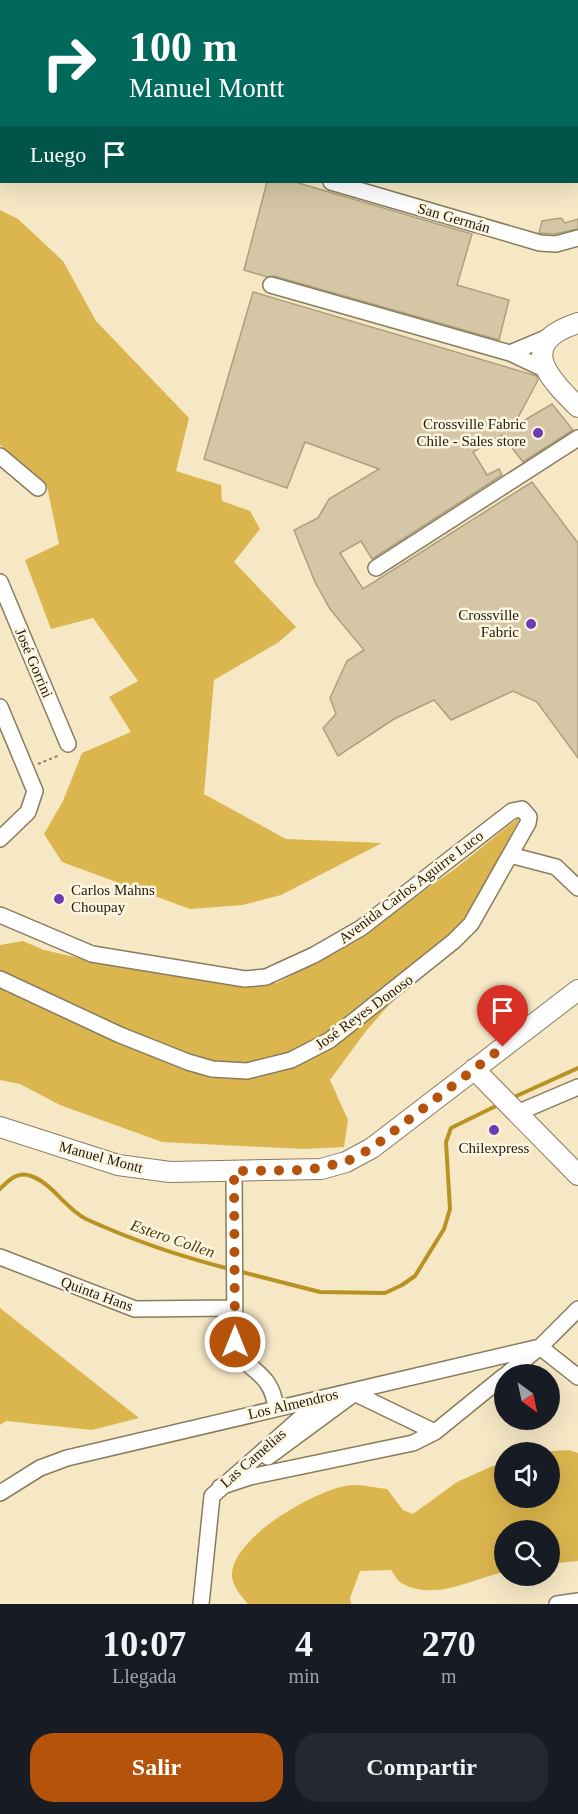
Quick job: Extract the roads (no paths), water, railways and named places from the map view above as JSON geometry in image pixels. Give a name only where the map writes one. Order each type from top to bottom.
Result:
[{"type":"main road","points":[[578,324],[549,342],[544,369],[551,381],[578,407]]},
{"type":"main road","name":"Manuel Montt","points":[[0,1127],[135,1168],[170,1172],[315,1170],[346,1162],[372,1148],[578,990]]},
{"type":"main road","points":[[474,1069],[578,1175]]},
{"type":"street","name":"San Germán","points":[[334,183],[540,243],[556,244],[578,238]]},
{"type":"street","points":[[271,285],[510,353],[544,369]]},
{"type":"street","points":[[510,353],[549,342]]},
{"type":"street","points":[[376,568],[578,438]]},
{"type":"street","points":[[0,456],[38,488]]},
{"type":"street","name":"José Gorrini","points":[[0,582],[68,744]]},
{"type":"street","points":[[0,707],[35,791],[32,806],[0,838]]},
{"type":"street","name":"Avenida Carlos Aguirre Luco","points":[[0,915],[72,948],[92,954],[245,979],[259,979],[314,955],[361,927],[512,811],[522,809],[528,814],[529,820],[510,855]]},
{"type":"street","points":[[510,855],[556,867],[578,888]]},
{"type":"street","name":"José Reyes Donoso","points":[[0,979],[120,1035],[200,1066],[238,1071],[274,1066],[304,1055],[330,1040],[437,957],[471,924],[510,855]]},
{"type":"street","points":[[516,1112],[578,1087]]},
{"type":"street","points":[[234,1171],[236,1350],[266,1379],[274,1395],[276,1408]]},
{"type":"street","name":"Quinta Hans","points":[[0,1257],[135,1309],[234,1308]]},
{"type":"street","points":[[519,1364],[540,1347],[578,1309]]},
{"type":"street","points":[[540,1347],[578,1377]]},
{"type":"street","name":"Los Almendros","points":[[0,1493],[40,1468],[67,1458],[540,1347]]},
{"type":"street","points":[[220,1486],[250,1477],[400,1446],[435,1432],[494,1384]]},
{"type":"street","points":[[250,1477],[267,1458],[358,1391],[435,1432]]},
{"type":"street","name":"Las Camelias","points":[[201,1604],[209,1540],[210,1501],[220,1486],[323,1398]]},
{"type":"street","points":[[557,1604],[578,1601]]},
{"type":"waterway","name":"Estero Collen","points":[[512,1098],[578,1068]]},
{"type":"waterway","name":"Estero Collen","points":[[238,1271],[320,1292],[385,1293],[402,1285],[415,1276],[444,1229],[450,1209],[446,1142],[451,1128],[500,1104]]},
{"type":"waterway","name":"Estero Collen","points":[[0,1189],[17,1176],[31,1176],[46,1184],[86,1219],[157,1247],[230,1269]]},
{"type":"place","name":"Crossville Fabric Chile - Sales store","points":[[538,433]]},
{"type":"place","name":"Crossville Fabric","points":[[531,624]]},
{"type":"place","name":"Carlos Mahns Choupay","points":[[59,899]]},
{"type":"place","name":"Chilexpress","points":[[494,1130]]}]
